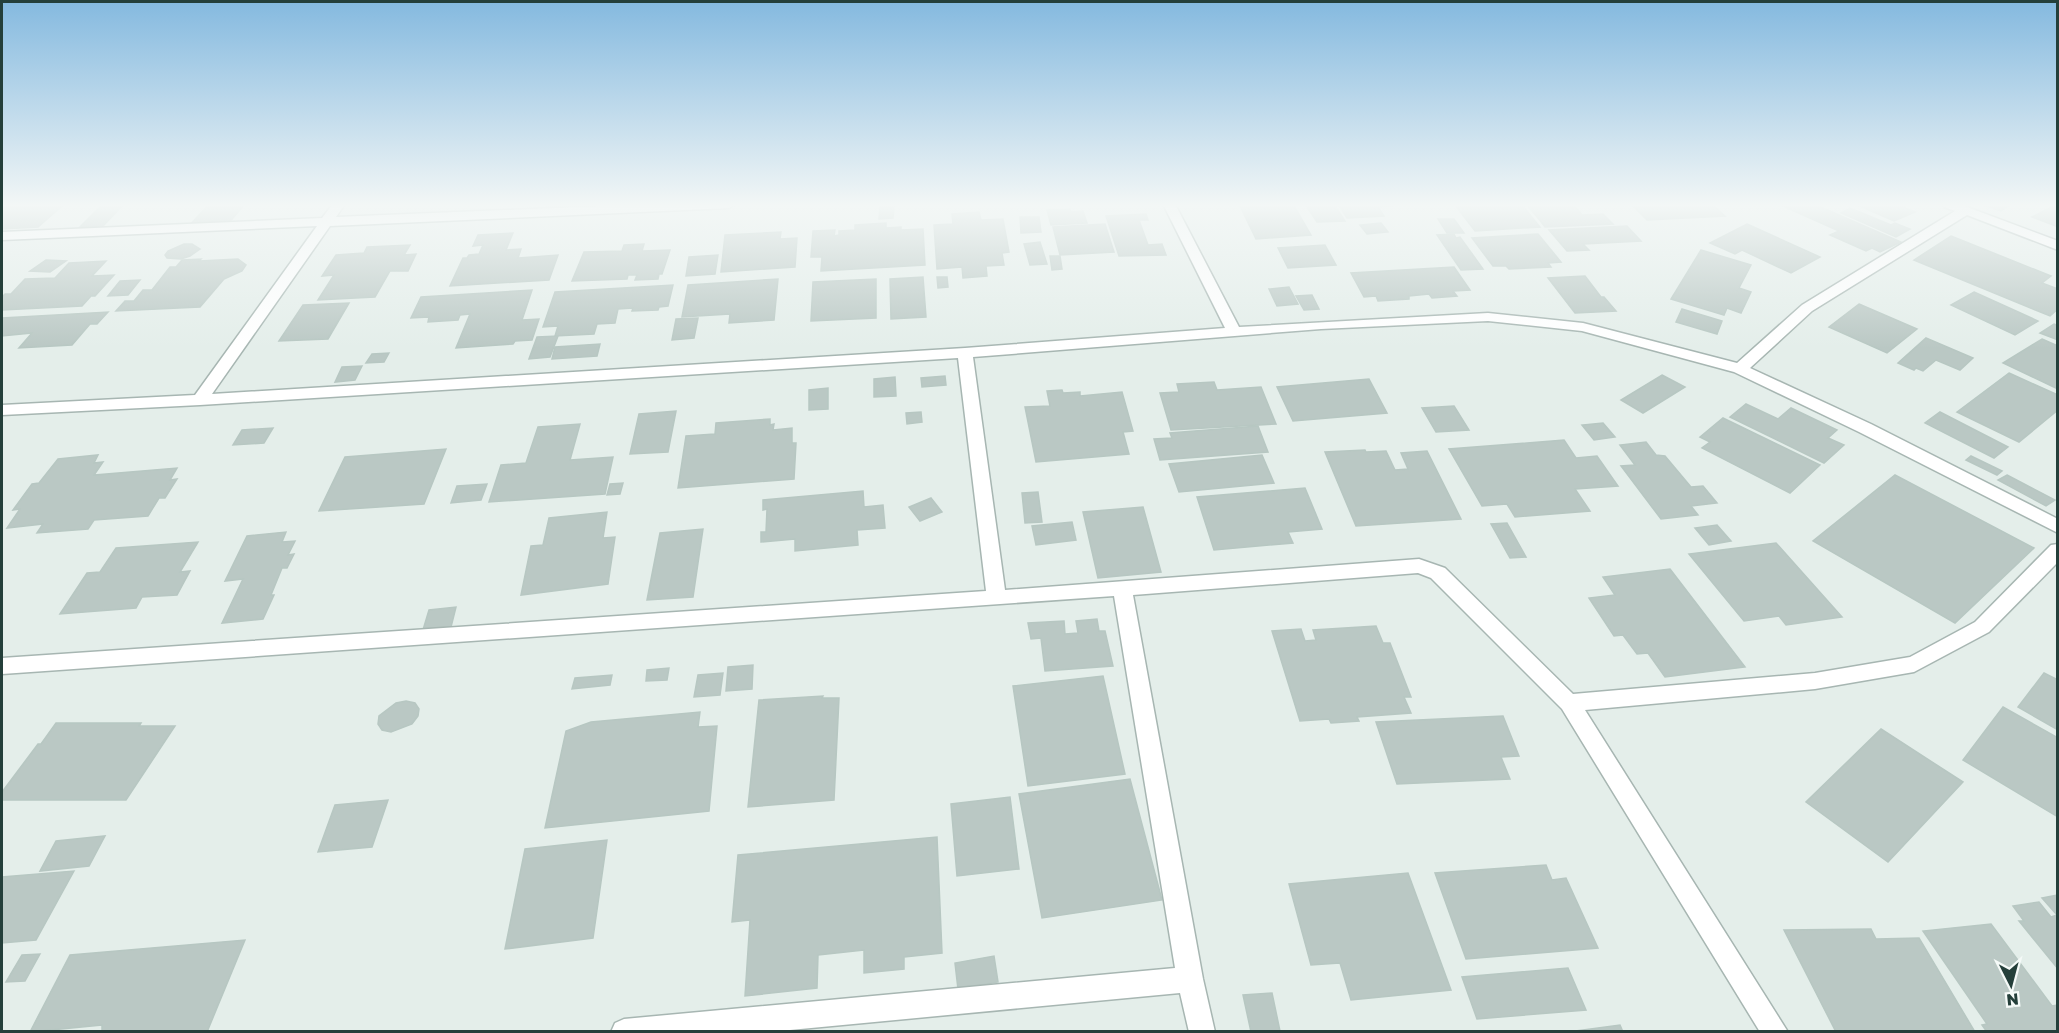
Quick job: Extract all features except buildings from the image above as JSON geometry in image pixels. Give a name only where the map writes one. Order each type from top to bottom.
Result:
[{"type":"street","points":[[201,400],[304,252]]},
{"type":"street","points":[[1194,252],[1235,333]]},
{"type":"street","points":[[1740,369],[1807,308],[1898,252]]},
{"type":"street","points":[[2,410],[965,353],[1321,325],[1488,317],[1583,327],[1740,369],[1865,428],[2058,527]]},
{"type":"street","points":[[965,353],[996,598]]},
{"type":"street","points":[[1569,703],[1815,681],[1914,664],[1982,627],[2058,550]]},
{"type":"street","points":[[2,666],[996,598],[1419,566],[1438,573],[1569,703],[1775,1032]]},
{"type":"street","points":[[1122,587],[1190,979],[1202,1032]]},
{"type":"street","points":[[624,1032],[1190,979]]}]
